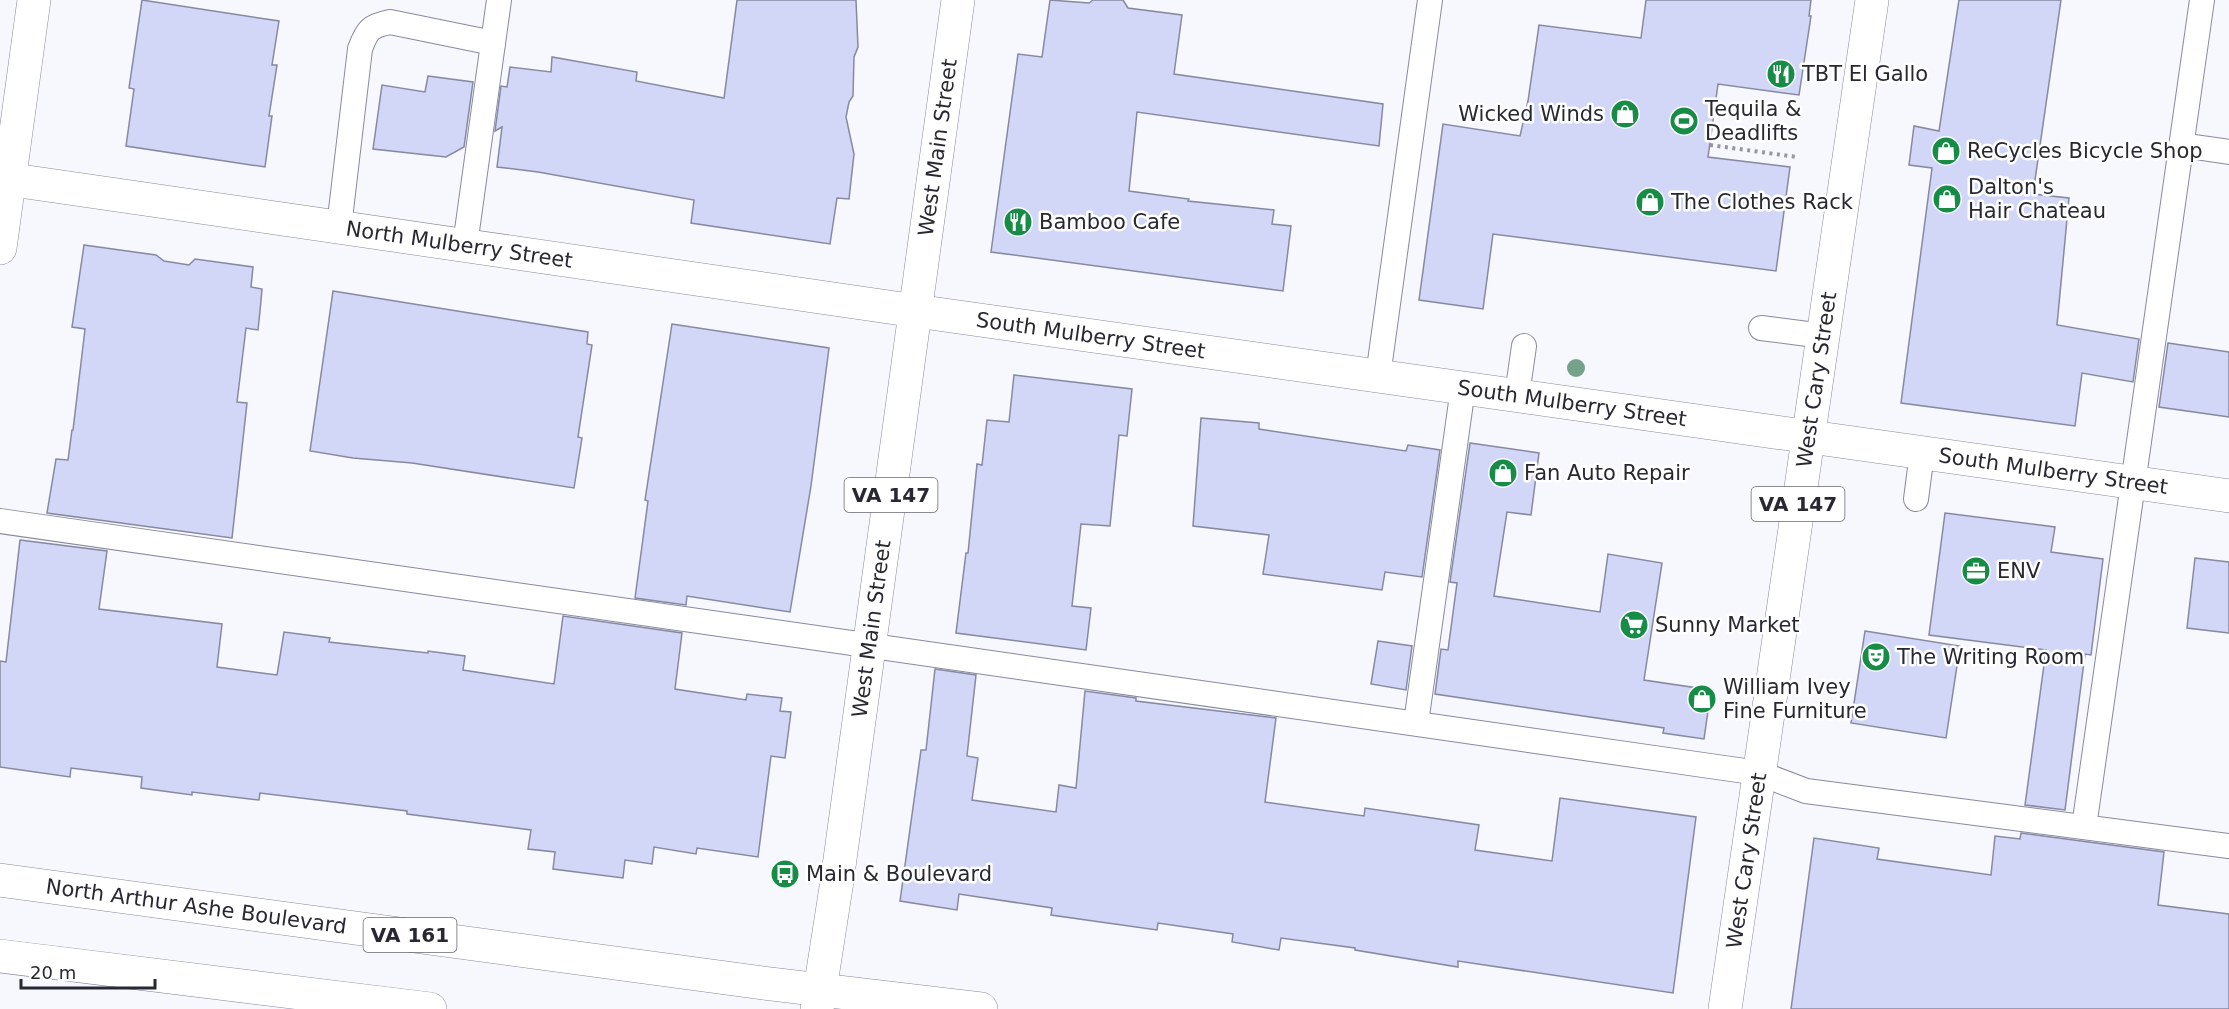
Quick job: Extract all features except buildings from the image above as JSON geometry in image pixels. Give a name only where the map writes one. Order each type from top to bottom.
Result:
[{"type":"main road","points":[[0,248],[4,178],[34,0]]},
{"type":"main road","name":"West Main Street","points":[[818,1000],[870,645],[958,0]]},
{"type":"main road","name":"West Cary Street","points":[[1725,1009],[1872,0]]},
{"type":"main road","name":"North Mulberry Street","points":[[4,178],[916,311]]},
{"type":"main road","name":"South Mulberry Street","points":[[916,311],[2229,496]]},
{"type":"main road","name":"North Arthur Ashe Boulevard","points":[[0,880],[818,1000]]},
{"type":"main road","points":[[0,956],[430,1009]]},
{"type":"main road","name":"VA 161","points":[[818,1000],[981,1009]]},
{"type":"lane","points":[[465,245],[499,0]]},
{"type":"lane","points":[[1378,376],[1430,0]]},
{"type":"lane","points":[[2084,827],[2202,0]]},
{"type":"lane","points":[[339,227],[360,49],[365,34],[375,25],[390,22],[493,43]]},
{"type":"lane","points":[[2181,146],[2229,152]]},
{"type":"lane","points":[[1761,328],[1823,336]]},
{"type":"lane","points":[[1517,395],[1524,346]]},
{"type":"lane","points":[[1416,723],[1463,388]]},
{"type":"lane","points":[[1916,499],[1922,453]]},
{"type":"lane","points":[[0,521],[1759,773],[1806,791],[2229,846]]},
{"type":"path","points":[[1710,145],[1797,157]]},
{"type":"place","name":"TBT El Gallo","points":[[1781,74]]},
{"type":"place","name":"Wicked Winds","points":[[1625,114]]},
{"type":"place","name":"Tequila & Deadlifts","points":[[1684,121]]},
{"type":"place","name":"ReCycles Bicycle Shop","points":[[1946,151]]},
{"type":"place","name":"Dalton's Hair Chateau","points":[[1947,199]]},
{"type":"place","name":"The Clothes Rack","points":[[1650,202]]},
{"type":"place","name":"Bamboo Cafe","points":[[1018,222]]},
{"type":"place","name":"Fan Auto Repair","points":[[1503,473]]},
{"type":"place","name":"ENV","points":[[1976,571]]},
{"type":"place","name":"Sunny Market","points":[[1634,625]]},
{"type":"place","name":"The Writing Room","points":[[1876,657]]},
{"type":"place","name":"William Ivey Fine Furniture","points":[[1702,699]]},
{"type":"place","name":"Main & Boulevard","points":[[785,874]]}]
